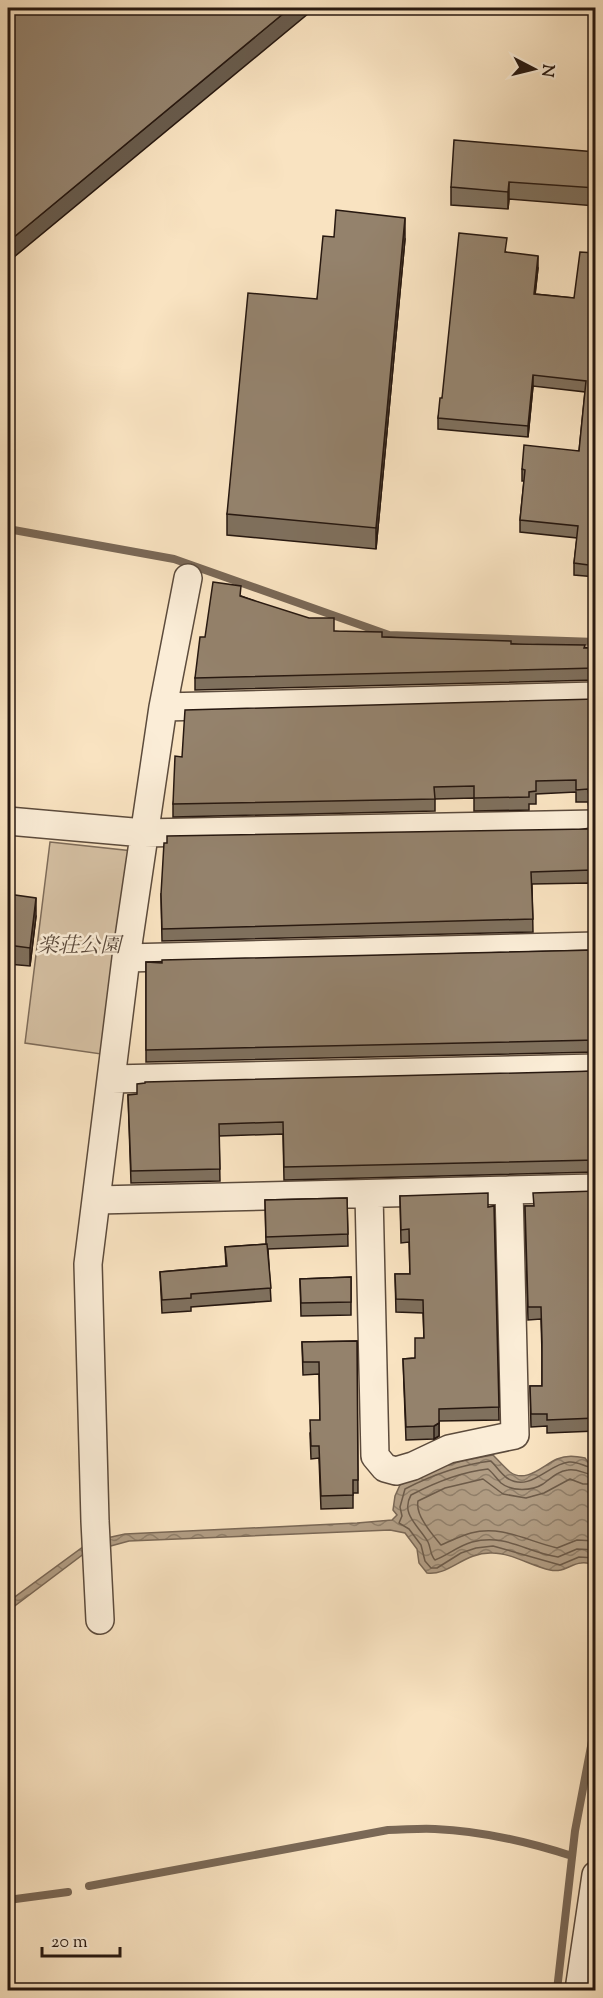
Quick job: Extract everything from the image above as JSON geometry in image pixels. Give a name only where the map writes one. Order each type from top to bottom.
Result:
[{"type":"street","points":[[100,1620],[88,1264],[144,833],[163,707],[188,578]]},
{"type":"street","points":[[163,707],[596,696]]},
{"type":"street","points":[[8,821],[144,833],[596,824]]},
{"type":"street","points":[[126,958],[596,946]]},
{"type":"street","points":[[112,1079],[596,1068]]},
{"type":"street","points":[[97,1200],[596,1188]]},
{"type":"street","points":[[369,1194],[375,1456],[385,1468],[396,1471],[413,1466],[449,1449],[515,1435],[509,1190]]},
{"type":"street","points":[[584,1990],[579,1990],[596,1875]]},
{"type":"green space","name":"楽荘公園","points":[[50,842],[133,851],[108,1055],[25,1043]]},
{"type":"water","points":[[493,1455],[510,1472],[522,1476],[564,1457],[581,1457],[588,1462],[595,1462],[595,1564],[581,1563],[555,1571],[507,1555],[492,1553],[473,1556],[442,1571],[427,1573],[419,1563],[417,1549],[405,1533],[390,1530],[129,1541],[85,1553],[8,1611],[8,1602],[87,1544],[102,1539],[125,1534],[392,1520],[397,1515],[393,1510],[395,1496],[400,1485],[445,1466]]},
{"type":"water","points":[[595,1675],[595,1728],[589,1728],[589,1712]]},
{"type":"building","points":[[8,8],[290,8],[8,242]]},
{"type":"building","points":[[454,140],[596,152],[596,188],[509,182],[508,192],[451,187]]},
{"type":"building","points":[[336,210],[405,218],[376,528],[227,514],[248,293],[317,299],[323,236],[334,237]]},
{"type":"building","points":[[459,233],[507,238],[505,252],[538,256],[534,294],[574,298],[580,252],[596,253],[596,566],[574,563],[578,526],[520,520],[525,470],[522,469],[524,445],[579,451],[586,381],[533,375],[528,426],[438,418]]},
{"type":"building","points":[[213,582],[241,586],[240,596],[309,618],[334,618],[334,631],[382,632],[382,637],[511,641],[511,644],[585,645],[584,648],[596,648],[596,668],[195,678],[200,637],[205,637]]},
{"type":"building","points":[[596,699],[596,797],[589,796],[588,789],[576,790],[576,780],[536,781],[536,791],[529,792],[529,797],[474,798],[474,786],[434,787],[435,799],[173,804],[175,756],[182,757],[185,710]]},
{"type":"building","points":[[596,827],[596,918],[594,918],[592,870],[531,872],[533,919],[162,929],[161,894],[164,843],[167,843],[167,836],[589,829]]},
{"type":"building","points":[[8,894],[36,898],[30,948],[8,945]]},
{"type":"building","points":[[596,950],[596,1040],[146,1050],[146,962]]},
{"type":"building","points":[[596,1071],[596,1160],[284,1167],[283,1122],[219,1124],[220,1169],[131,1171],[128,1095],[137,1094],[137,1084],[145,1082]]},
{"type":"building","points":[[596,1191],[596,1418],[547,1420],[547,1414],[531,1414],[530,1386],[542,1386],[541,1307],[528,1307],[525,1206],[534,1206],[533,1193]]},
{"type":"building","points":[[488,1193],[488,1207],[494,1206],[499,1407],[439,1409],[439,1423],[434,1426],[406,1427],[403,1359],[415,1358],[415,1338],[424,1338],[423,1300],[396,1299],[395,1274],[410,1274],[409,1229],[401,1230],[400,1196]]},
{"type":"building","points":[[347,1198],[348,1234],[266,1237],[265,1200]]},
{"type":"building","points":[[267,1244],[271,1288],[191,1294],[191,1298],[162,1300],[160,1272],[227,1266],[225,1247]]},
{"type":"building","points":[[351,1277],[351,1302],[301,1303],[300,1279]]},
{"type":"building","points":[[357,1341],[358,1480],[353,1480],[353,1495],[321,1496],[319,1446],[311,1446],[310,1420],[320,1420],[319,1362],[303,1362],[302,1342]]},
{"type":"waterway","points":[[8,529],[174,559],[389,635],[596,642]]},
{"type":"waterway","points":[[557,1990],[575,1831],[596,1720]]},
{"type":"waterway","points":[[89,1886],[388,1830],[429,1829],[470,1832],[522,1842],[572,1856]]},
{"type":"waterway","points":[[8,1900],[68,1892]]}]
